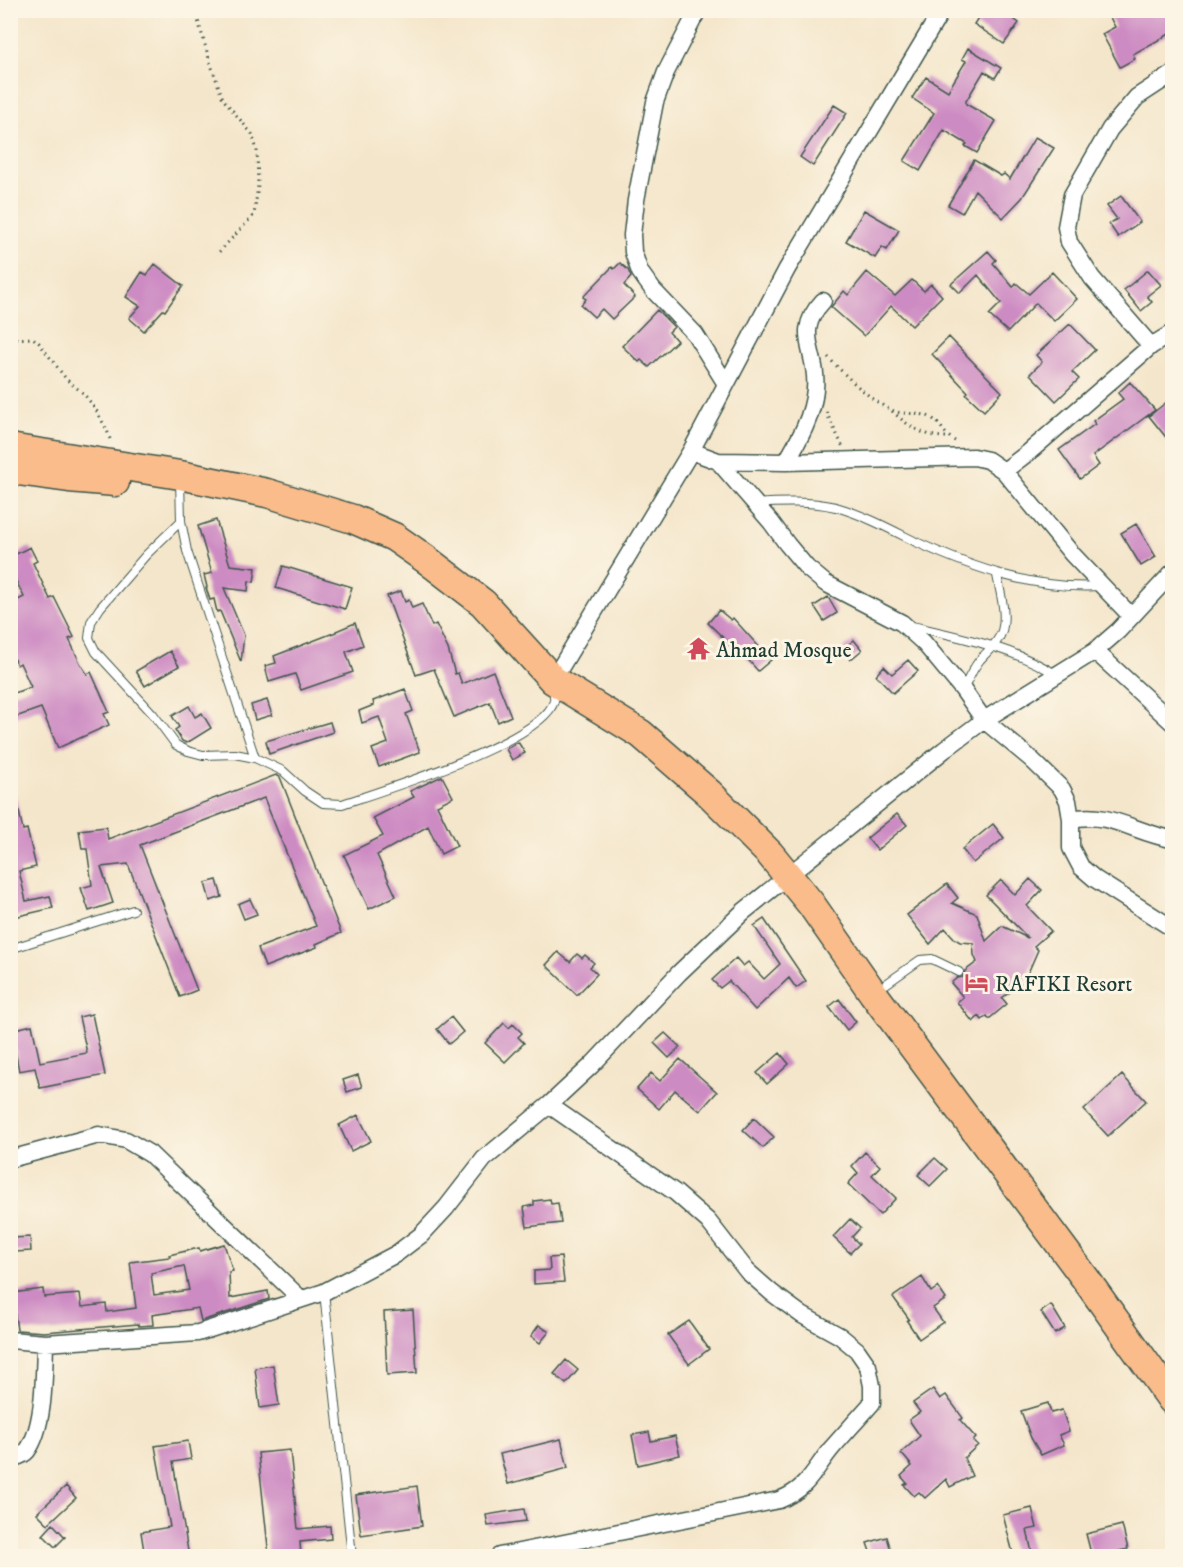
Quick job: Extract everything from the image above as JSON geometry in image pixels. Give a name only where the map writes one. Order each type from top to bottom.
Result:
[{"type":"highway","points":[[10,448],[180,475],[267,492],[353,519],[394,537],[483,603],[553,680],[642,734],[722,806],[770,854],[811,904],[873,993],[1173,1400]]},
{"type":"highway","points":[[10,470],[123,482],[140,482],[180,475]]},
{"type":"street","points":[[698,10],[666,72],[655,102],[636,200],[632,235],[633,252],[640,272],[653,290],[695,334],[726,384]]},
{"type":"street","points":[[553,680],[692,451],[787,269],[942,10]]},
{"type":"street","points":[[1151,346],[1092,278],[1069,242],[1066,227],[1072,195],[1110,129],[1137,97],[1173,74]]},
{"type":"street","points":[[786,462],[808,419],[814,396],[815,377],[807,325],[814,310],[823,301]]},
{"type":"street","points":[[1004,471],[1151,346],[1173,333]]},
{"type":"street","points":[[692,451],[718,461],[786,462],[974,457],[988,459],[1004,471],[1043,520],[1101,586],[1131,616]]},
{"type":"street","points":[[718,461],[807,568],[825,583],[902,623],[924,643],[963,690],[984,720],[1031,759],[1062,789],[1068,801],[1071,819],[1071,848],[1081,867],[1095,879],[1173,928]]},
{"type":"street","points":[[10,1340],[45,1343],[198,1333],[324,1292],[396,1254],[421,1235],[446,1208],[484,1159],[549,1105],[591,1066],[687,965],[743,912],[984,720],[1095,651],[1173,573]]},
{"type":"street","points":[[1095,651],[1173,722]]},
{"type":"street","points":[[1071,819],[1100,816],[1173,839]]},
{"type":"street","points":[[499,1557],[779,1500],[792,1495],[814,1474],[830,1451],[872,1403],[872,1386],[868,1366],[856,1350],[840,1336],[802,1315],[772,1293],[747,1271],[708,1221],[676,1193],[549,1105]]},
{"type":"street","points":[[10,1159],[99,1135],[126,1140],[150,1154],[301,1299]]},
{"type":"street","points":[[10,1459],[23,1455],[28,1450],[38,1424],[42,1407],[45,1343]]},
{"type":"lane","points":[[180,475],[181,520],[187,551],[255,758]]},
{"type":"lane","points":[[753,504],[799,501],[837,508],[872,520],[997,575],[1057,586],[1101,586]]},
{"type":"lane","points":[[181,520],[146,555],[100,608],[91,622],[89,638],[96,652],[142,701],[176,745],[188,751],[203,755],[235,754],[255,758],[283,771],[305,791],[323,803],[342,804],[456,764],[531,727],[554,702],[553,680]]},
{"type":"lane","points":[[963,690],[979,661],[1001,634],[1002,605],[997,575]]},
{"type":"lane","points":[[902,623],[993,646],[1036,662],[1058,675]]},
{"type":"lane","points":[[10,949],[133,910]]},
{"type":"lane","points":[[873,993],[920,960],[932,958],[959,972]]},
{"type":"lane","points":[[324,1292],[352,1557]]},
{"type":"path","points":[[195,10],[223,99],[252,135],[257,150],[258,186],[254,215],[218,253]]},
{"type":"path","points":[[10,339],[33,338],[67,380],[83,393],[107,429],[119,465]]},
{"type":"path","points":[[809,345],[827,357],[915,430],[936,437],[948,437]]},
{"type":"path","points":[[814,396],[828,416],[849,461]]},
{"type":"path","points":[[887,408],[896,412],[914,413],[932,418],[948,437],[988,459]]},
{"type":"building","points":[[983,10],[1001,10],[1019,23],[1004,44],[974,24]]},
{"type":"building","points":[[1106,10],[1173,10],[1173,32],[1133,54],[1135,59],[1120,67],[1102,34],[1115,27]]},
{"type":"building","points":[[968,48],[1001,68],[995,78],[984,71],[966,101],[966,104],[996,121],[977,153],[944,130],[920,171],[904,161],[934,113],[912,98],[926,77],[948,91],[966,61],[962,59]]},
{"type":"building","points":[[834,105],[847,113],[813,166],[800,157]]},
{"type":"building","points":[[1035,137],[1054,148],[1022,198],[1003,218],[975,190],[962,213],[948,205],[974,160],[1010,179]]},
{"type":"building","points":[[1121,196],[1140,222],[1118,237],[1109,224],[1117,219],[1107,206]]},
{"type":"building","points":[[864,210],[899,230],[887,250],[882,247],[875,258],[846,241]]},
{"type":"building","points":[[988,251],[996,260],[993,263],[1013,287],[1016,283],[1029,294],[1052,272],[1077,299],[1054,321],[1036,303],[1008,332],[989,315],[1001,303],[978,275],[960,293],[951,284]]},
{"type":"building","points":[[620,263],[628,270],[631,277],[624,285],[635,297],[612,319],[602,309],[594,317],[581,305],[586,299],[583,297],[612,267],[614,269]]},
{"type":"building","points":[[155,264],[183,286],[165,311],[163,310],[144,331],[129,318],[140,306],[126,297],[142,272],[147,275]]},
{"type":"building","points":[[1148,270],[1161,285],[1147,296],[1152,302],[1141,311],[1124,290]]},
{"type":"building","points":[[867,272],[895,296],[912,280],[924,291],[931,284],[942,296],[912,326],[891,306],[864,336],[831,307],[844,291],[848,295]]},
{"type":"building","points":[[657,310],[674,327],[669,332],[677,341],[649,367],[641,360],[639,362],[622,346]]},
{"type":"building","points":[[1070,324],[1095,350],[1072,372],[1079,379],[1056,401],[1030,374],[1042,362],[1036,355]]},
{"type":"building","points":[[949,337],[1002,392],[984,411],[966,394],[968,392],[932,354]]},
{"type":"building","points":[[1130,382],[1155,410],[1093,456],[1099,465],[1080,479],[1059,450],[1095,424],[1093,421],[1123,399],[1118,393]]},
{"type":"building","points":[[1173,397],[1173,446],[1149,416]]},
{"type":"building","points":[[216,520],[230,565],[256,568],[254,582],[249,581],[248,591],[224,588],[244,635],[241,662],[220,611],[217,612],[214,599],[210,600],[206,588],[204,575],[212,573],[198,526]]},
{"type":"building","points":[[1136,524],[1156,557],[1141,566],[1121,533]]},
{"type":"building","points":[[30,547],[37,561],[33,563],[50,599],[54,597],[74,637],[69,639],[80,663],[87,674],[91,672],[109,712],[104,714],[109,725],[58,748],[41,708],[10,719],[10,707],[15,705],[11,694],[31,687],[20,663],[17,665],[10,651],[10,604],[24,597],[10,569],[10,557]]},
{"type":"building","points":[[283,566],[352,587],[345,609],[276,588]]},
{"type":"building","points":[[401,591],[405,602],[409,600],[412,608],[422,604],[432,626],[436,624],[448,649],[455,674],[458,673],[462,684],[493,671],[511,716],[498,722],[490,702],[454,717],[434,669],[416,675],[387,596]]},
{"type":"building","points":[[828,597],[837,613],[824,621],[814,606]]},
{"type":"building","points":[[719,610],[731,620],[733,618],[771,660],[758,671],[737,647],[735,649],[708,623]]},
{"type":"building","points":[[355,623],[363,645],[346,652],[353,672],[301,690],[295,674],[269,682],[265,666],[276,663],[274,656]]},
{"type":"building","points":[[854,640],[862,650],[850,660],[843,649]]},
{"type":"building","points":[[170,651],[179,666],[145,686],[136,671]]},
{"type":"building","points":[[908,660],[918,671],[893,693],[876,675],[884,666],[892,674]]},
{"type":"building","points":[[405,689],[413,711],[406,714],[420,752],[379,767],[372,749],[388,743],[379,717],[362,723],[359,711],[374,705],[373,701]]},
{"type":"building","points":[[267,700],[272,715],[255,720],[251,705]]},
{"type":"building","points":[[189,706],[195,717],[202,713],[211,728],[187,743],[182,741],[175,730],[179,727],[172,716]]},
{"type":"building","points":[[330,722],[333,732],[269,754],[266,741]]},
{"type":"building","points":[[518,742],[525,753],[512,760],[506,749]]},
{"type":"building","points":[[276,775],[280,777],[341,933],[316,944],[317,947],[265,967],[258,948],[316,926],[264,798],[140,845],[197,990],[180,997],[128,864],[101,867],[113,903],[89,911],[81,888],[92,885],[87,849],[82,849],[79,830],[106,827],[108,839]]},
{"type":"building","points":[[442,776],[453,797],[437,805],[457,846],[441,854],[428,826],[377,855],[396,896],[369,909],[344,855],[383,836],[373,818],[414,797],[410,791]]},
{"type":"building","points":[[10,797],[16,797],[23,830],[27,829],[36,867],[19,871],[26,901],[50,896],[53,908],[10,918]]},
{"type":"building","points":[[897,814],[907,825],[877,850],[867,838]]},
{"type":"building","points":[[993,824],[1004,838],[973,863],[962,849]]},
{"type":"building","points":[[1030,879],[1042,890],[1027,906],[1051,931],[1034,946],[1038,950],[1024,982],[1002,998],[1007,1004],[989,1019],[987,1016],[982,1020],[979,1016],[973,1022],[957,1002],[963,997],[951,983],[963,977],[965,971],[977,962],[973,943],[960,942],[945,928],[930,944],[907,915],[947,884],[958,898],[952,903],[977,914],[986,941],[1002,926],[1028,938],[986,895],[1001,880],[1015,895]]},
{"type":"building","points":[[217,880],[222,897],[210,901],[205,883]]},
{"type":"building","points":[[250,899],[257,914],[244,919],[238,904]]},
{"type":"building","points":[[764,919],[806,981],[796,988],[789,978],[755,1010],[729,981],[720,988],[712,980],[736,958],[743,966],[748,962],[764,979],[780,964],[754,926]]},
{"type":"building","points":[[558,952],[570,962],[577,954],[582,958],[585,955],[594,963],[590,967],[597,974],[577,995],[546,965]]},
{"type":"building","points":[[839,999],[856,1022],[847,1030],[829,1007]]},
{"type":"building","points":[[92,1014],[105,1075],[40,1088],[35,1068],[19,1071],[11,1030],[32,1025],[40,1062],[87,1053],[79,1017]]},
{"type":"building","points":[[451,1017],[463,1032],[449,1044],[437,1029]]},
{"type":"building","points":[[504,1023],[509,1028],[513,1024],[522,1033],[518,1037],[524,1043],[505,1062],[485,1043]]},
{"type":"building","points":[[665,1033],[680,1047],[669,1058],[654,1043]]},
{"type":"building","points":[[780,1053],[789,1064],[767,1084],[757,1073]]},
{"type":"building","points":[[680,1059],[717,1092],[700,1111],[675,1090],[659,1109],[637,1089],[651,1073],[660,1081]]},
{"type":"building","points":[[358,1075],[362,1087],[347,1092],[343,1080]]},
{"type":"building","points":[[1122,1075],[1146,1101],[1108,1136],[1084,1110]]},
{"type":"building","points":[[358,1115],[371,1141],[351,1151],[339,1125]]},
{"type":"building","points":[[754,1118],[774,1137],[763,1148],[743,1130]]},
{"type":"building","points":[[865,1152],[880,1166],[872,1175],[896,1198],[880,1215],[848,1184],[858,1173],[852,1166]]},
{"type":"building","points":[[935,1158],[947,1169],[930,1186],[918,1175]]},
{"type":"building","points":[[550,1199],[551,1204],[558,1203],[561,1223],[527,1227],[524,1207],[534,1205],[534,1201]]},
{"type":"building","points":[[850,1219],[860,1228],[852,1237],[859,1244],[850,1253],[833,1237]]},
{"type":"building","points":[[30,1237],[31,1251],[14,1252],[12,1238]]},
{"type":"building","points":[[224,1244],[233,1271],[229,1272],[230,1298],[268,1291],[269,1299],[201,1321],[198,1308],[152,1315],[153,1325],[139,1326],[138,1324],[44,1332],[17,1330],[12,1293],[43,1289],[44,1297],[80,1294],[82,1307],[106,1304],[107,1312],[136,1308],[130,1262],[170,1257],[169,1255],[199,1248],[200,1251]],"holes":[[[184,1266],[189,1290],[154,1295],[151,1273]]]},
{"type":"building","points":[[561,1257],[564,1282],[534,1284],[534,1271],[550,1270],[549,1258]]},
{"type":"building","points":[[922,1277],[931,1292],[938,1287],[946,1299],[933,1308],[943,1322],[919,1339],[907,1321],[909,1319],[893,1297]]},
{"type":"building","points":[[1051,1305],[1065,1328],[1055,1334],[1041,1312]]},
{"type":"building","points":[[413,1310],[417,1373],[387,1375],[384,1312]]},
{"type":"building","points":[[689,1321],[709,1349],[689,1364],[668,1335]]},
{"type":"building","points":[[539,1325],[549,1332],[540,1343],[531,1336]]},
{"type":"building","points":[[566,1360],[578,1370],[566,1384],[554,1374]]},
{"type":"building","points":[[273,1365],[279,1405],[260,1408],[255,1368]]},
{"type":"building","points":[[933,1389],[940,1399],[946,1395],[963,1418],[960,1420],[976,1438],[973,1441],[978,1445],[964,1458],[972,1476],[950,1487],[946,1479],[925,1498],[919,1492],[914,1496],[904,1485],[907,1483],[901,1476],[912,1466],[901,1453],[920,1436],[909,1420],[920,1412],[913,1403]]},
{"type":"building","points":[[1048,1403],[1051,1413],[1062,1410],[1069,1431],[1059,1435],[1064,1445],[1041,1455],[1031,1438],[1021,1411]]},
{"type":"building","points":[[649,1432],[651,1441],[675,1436],[680,1455],[638,1465],[632,1435]]},
{"type":"building","points":[[561,1439],[568,1468],[508,1484],[500,1454]]},
{"type":"building","points":[[188,1441],[191,1459],[173,1462],[189,1557],[145,1557],[141,1532],[170,1527],[155,1446]]},
{"type":"building","points":[[290,1450],[298,1529],[330,1526],[331,1539],[300,1542],[301,1557],[269,1557],[258,1453]]},
{"type":"building","points":[[66,1486],[76,1498],[48,1524],[37,1513]]},
{"type":"building","points":[[417,1486],[422,1526],[361,1535],[356,1495]]},
{"type":"building","points":[[1032,1508],[1037,1528],[1027,1530],[1033,1557],[1014,1557],[1003,1515]]},
{"type":"building","points":[[524,1509],[526,1521],[488,1526],[486,1515]]},
{"type":"building","points":[[53,1524],[65,1537],[55,1547],[43,1535]]},
{"type":"building","points":[[1122,1525],[1128,1549],[1092,1557],[1086,1534]]},
{"type":"building","points":[[887,1537],[893,1557],[872,1557],[867,1543]]},
{"type":"place","name":"Ahmad Mosque","points":[[698,649]]},
{"type":"place","name":"RAFIKI Resort","points":[[977,983]]}]
